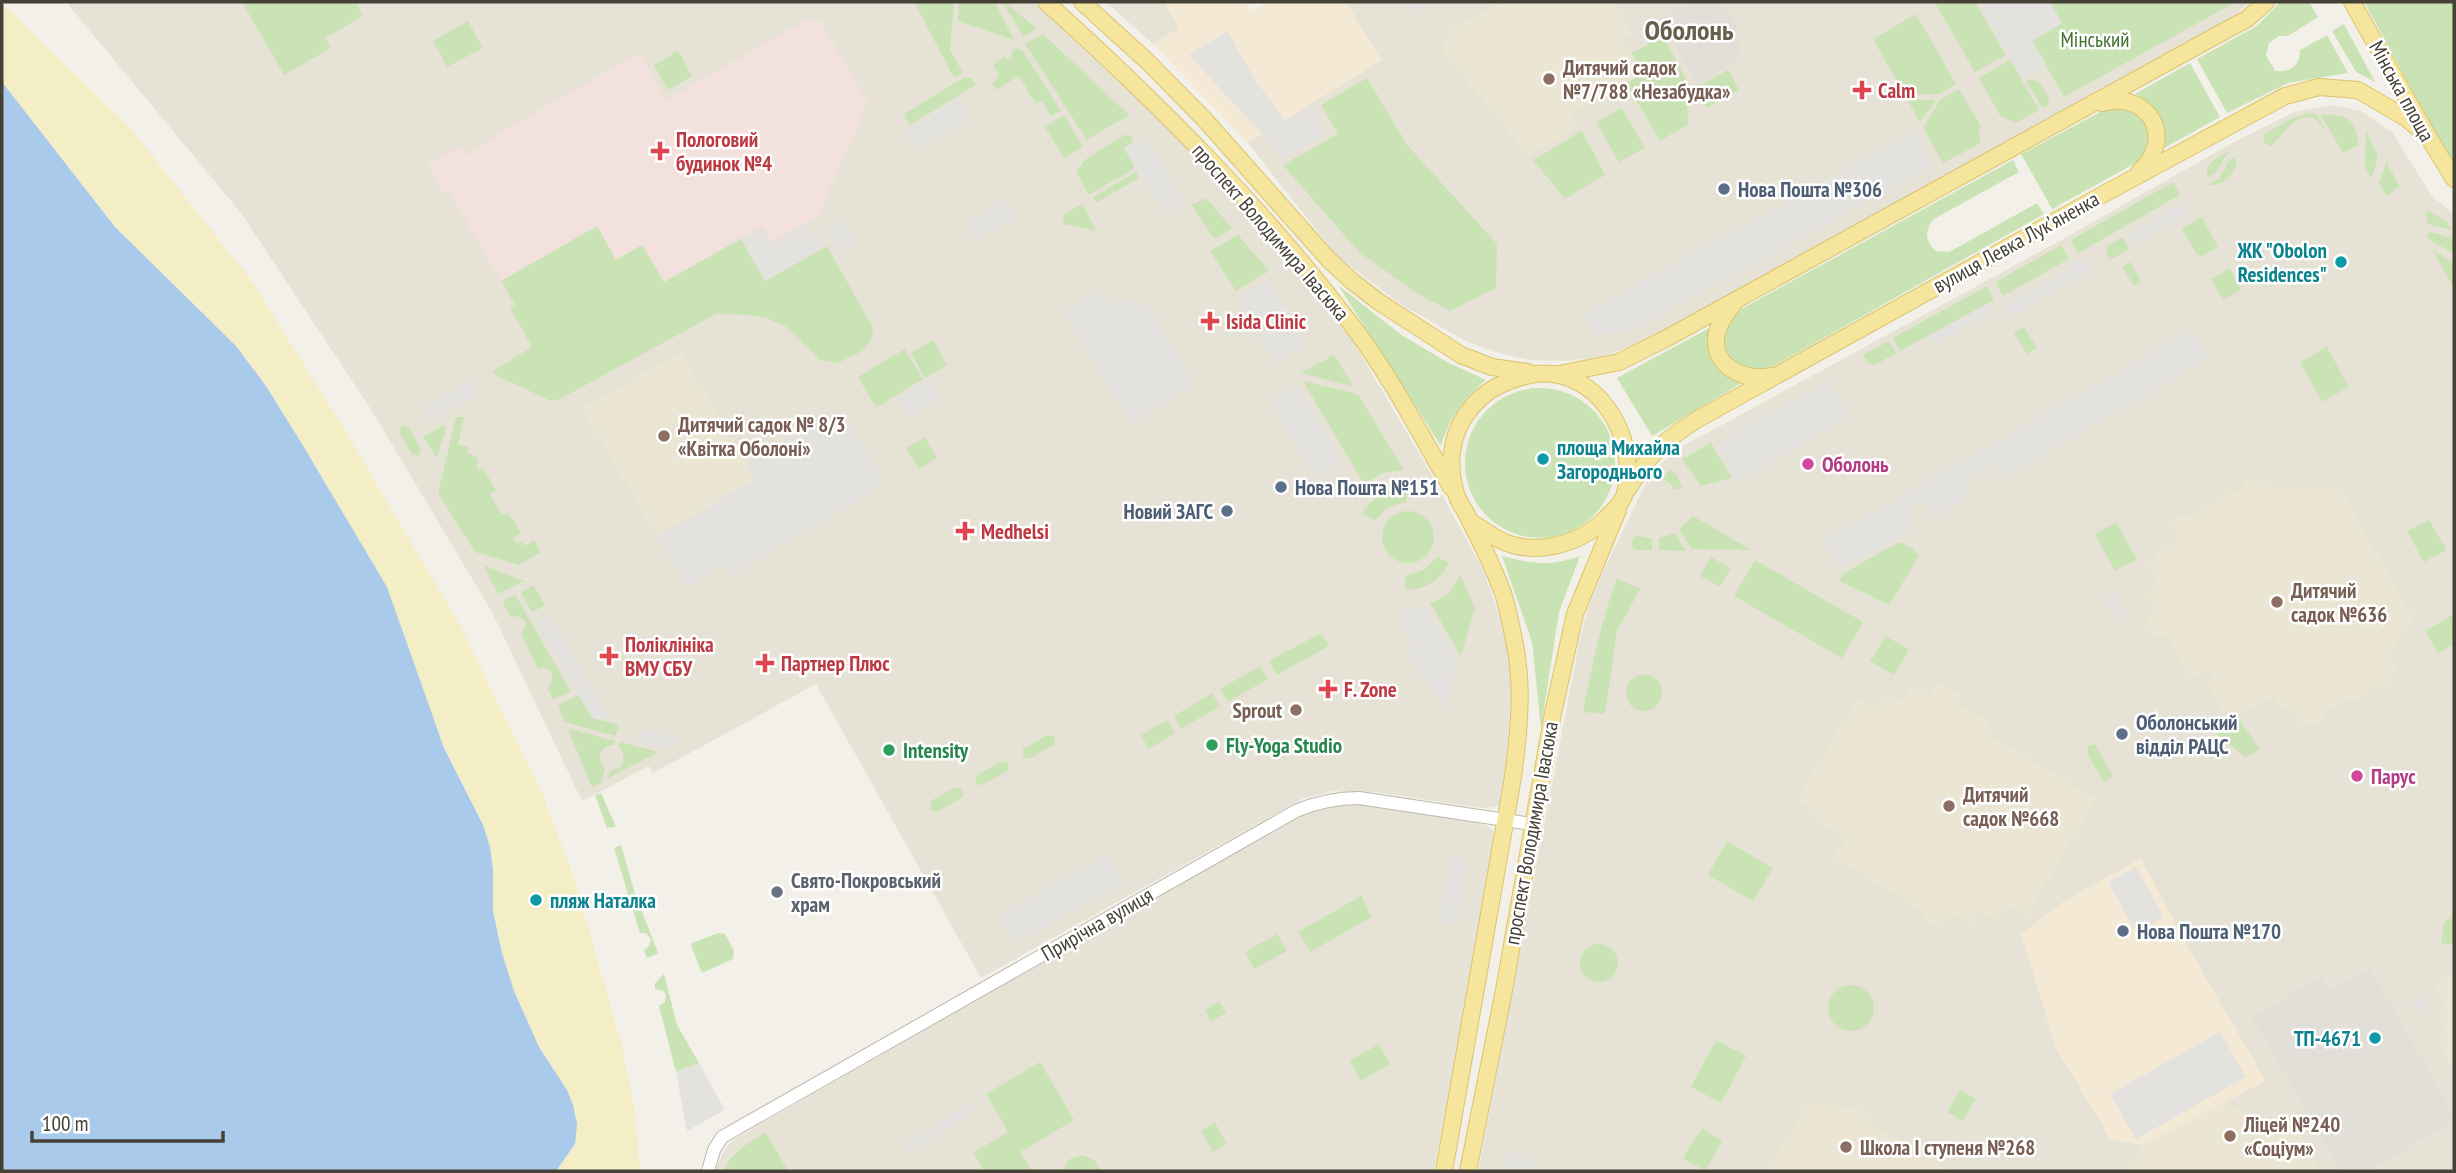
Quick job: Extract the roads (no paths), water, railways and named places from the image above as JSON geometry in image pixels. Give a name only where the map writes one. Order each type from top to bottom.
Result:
[{"type":"main road","name":"проспект Володимира Івасюка","points":[[1046,2],[1156,103],[1314,278],[1353,326],[1456,495]]},
{"type":"main road","name":"проспект Володимира Івасюка","points":[[1082,2],[1205,120],[1329,260],[1353,282],[1461,355],[1492,367],[1537,374]]},
{"type":"main road","points":[[1554,375],[1626,359],[2238,24],[2266,2]]},
{"type":"main road","name":"Мінська площа","points":[[2352,2],[2454,179]]},
{"type":"main road","name":"вулиця Левка Лукʼяненка","points":[[1623,497],[1647,457],[1667,438],[2132,178],[2285,96],[2319,87],[2358,90],[2406,118],[2429,138]]},
{"type":"main road","points":[[2084,108],[2125,100],[2137,104],[2149,114],[2156,128],[2157,143],[2145,167],[2132,178]]},
{"type":"main road","points":[[1737,299],[1718,329],[1718,352],[1732,370],[1749,377],[1778,374]]},
{"type":"main road","points":[[1537,374],[1554,375],[1578,382],[1595,395],[1612,412],[1623,433],[1628,462],[1623,497],[1600,524],[1578,538],[1553,547],[1526,548],[1500,540],[1471,522],[1456,495],[1451,451],[1459,425],[1475,403],[1492,389],[1515,379],[1537,374]]},
{"type":"main road","name":"проспект Володимира Івасюка","points":[[1468,1171],[1504,990],[1531,824],[1575,614],[1623,497]]},
{"type":"main road","name":"проспект Володимира Івасюка","points":[[1444,1171],[1506,821],[1519,732],[1520,687],[1516,653],[1503,594],[1471,522]]},
{"type":"street","name":"Прирічна вулиця","points":[[708,1171],[714,1150],[722,1137],[1305,807],[1338,798],[1359,798],[1531,824]]},
{"type":"water","points":[[2,82],[115,227],[236,346],[266,386],[387,587],[444,748],[483,825],[490,847],[493,911],[514,991],[539,1047],[567,1090],[573,1105],[577,1124],[575,1144],[556,1171],[2,1171]]},
{"type":"place","name":"Дитячий садок №7/788 «Незабудка»","points":[[1549,79]]},
{"type":"place","name":"Calm","points":[[1862,90]]},
{"type":"place","name":"Пологовий будинок №4","points":[[660,151]]},
{"type":"place","name":"Нова Пошта №306","points":[[1724,189]]},
{"type":"place","name":"ЖК \"Obolon Residences\"","points":[[2341,262]]},
{"type":"place","name":"Isida Clinic","points":[[1210,321]]},
{"type":"place","name":"Дитячий садок № 8/3 «Квітка Оболоні»","points":[[664,436]]},
{"type":"place","name":"площа Михайла Загороднього","points":[[1543,459]]},
{"type":"place","name":"Оболонь","points":[[1808,464]]},
{"type":"place","name":"Нова Пошта №151","points":[[1281,487]]},
{"type":"place","name":"Новий ЗАГС","points":[[1227,511]]},
{"type":"place","name":"Medhelsi","points":[[965,531]]},
{"type":"place","name":"Дитячий садок №636","points":[[2277,602]]},
{"type":"place","name":"Поліклініка ВМУ СБУ","points":[[609,656]]},
{"type":"place","name":"Партнер Плюс","points":[[765,663]]},
{"type":"place","name":"F. Zone","points":[[1328,689]]},
{"type":"place","name":"Sprout","points":[[1296,710]]},
{"type":"place","name":"Оболонський відділ РАЦС","points":[[2122,734]]},
{"type":"place","name":"Fly-Yoga Studio","points":[[1212,745]]},
{"type":"place","name":"Intensity","points":[[889,750]]},
{"type":"place","name":"Парус","points":[[2357,776]]},
{"type":"place","name":"Дитячий садок №668","points":[[1949,806]]},
{"type":"place","name":"Свято-Покровський храм","points":[[777,892]]},
{"type":"place","name":"пляж Наталка","points":[[536,900]]},
{"type":"place","name":"Нова Пошта №170","points":[[2123,931]]},
{"type":"place","name":"ТП-4671","points":[[2375,1038]]},
{"type":"place","name":"Ліцей №240 «Соціум»","points":[[2230,1136]]},
{"type":"place","name":"Школа І ступеня №268","points":[[1846,1147]]},
{"type":"district","name":"Оболонь","points":[[1689,29]]},
{"type":"park label","name":"Мінський","points":[[2095,39]]}]
